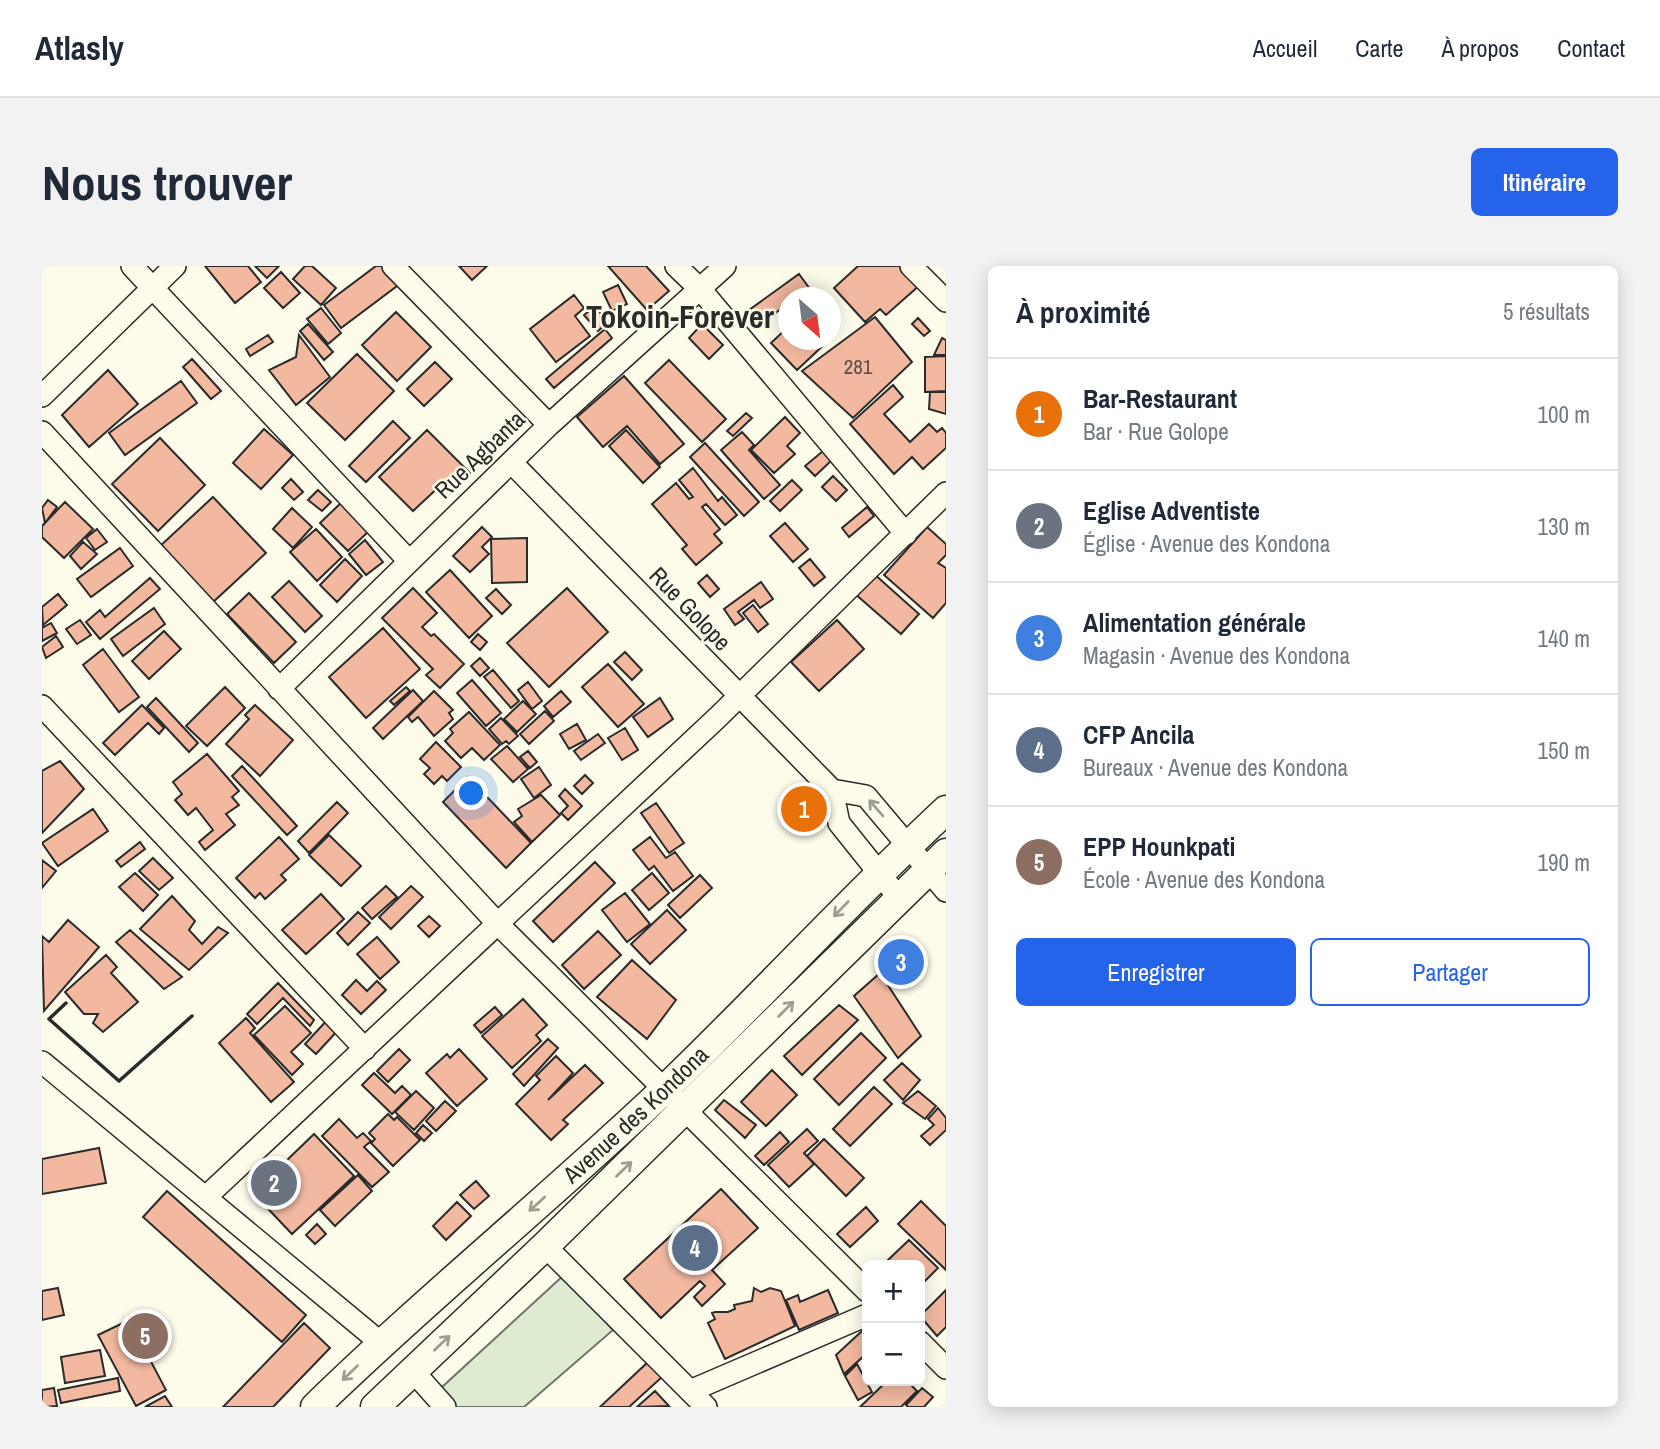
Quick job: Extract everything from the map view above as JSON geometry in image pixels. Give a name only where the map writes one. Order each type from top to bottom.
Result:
[{"type":"street","points":[[132,266],[409,561]]},
{"type":"street","points":[[42,396],[175,266]]},
{"type":"street","points":[[393,266],[549,425]]},
{"type":"street","points":[[676,266],[701,290],[906,534]]},
{"type":"street","name":"Rue Agbanta","points":[[279,689],[549,425],[725,266]]},
{"type":"street","points":[[911,266],[946,301]]},
{"type":"street","points":[[42,432],[499,925],[862,1286]]},
{"type":"street","name":"Rue Golope","points":[[512,463],[832,789]]},
{"type":"street","points":[[207,1196],[499,925],[946,493]]},
{"type":"street","points":[[42,706],[365,1049]]},
{"type":"street","points":[[899,898],[839,823],[832,789],[866,796],[908,845],[937,861],[946,891]]},
{"type":"street","name":"Avenue des Kondona","points":[[315,1407],[381,1343],[664,1090],[877,873],[946,810]]},
{"type":"street","name":"Avenue des Kondona","points":[[375,1407],[545,1246],[937,861]]},
{"type":"street","points":[[42,1062],[207,1196],[381,1343]]},
{"type":"street","points":[[545,1246],[706,1407]]},
{"type":"street","points":[[690,1391],[862,1317]]},
{"type":"street","points":[[925,1347],[946,1368]]},
{"type":"street","points":[[413,1371],[444,1407]]},
{"type":"green space","points":[[564,1275],[613,1330],[524,1407],[455,1407],[441,1388]]},
{"type":"building","points":[[205,266],[248,266],[261,282],[235,303]]},
{"type":"building","points":[[255,266],[279,266],[267,278]]},
{"type":"building","points":[[305,266],[312,266],[336,288],[321,305],[293,279]]},
{"type":"building","points":[[376,266],[388,266],[401,283],[341,328],[324,305]]},
{"type":"building","points":[[459,266],[487,266],[472,280]]},
{"type":"building","points":[[608,266],[646,266],[669,291],[647,310]]},
{"type":"building","points":[[858,266],[900,266],[921,284],[886,315],[880,309],[865,322],[841,296],[841,287],[835,287]]},
{"type":"building","points":[[281,272],[300,293],[283,308],[264,288]]},
{"type":"building","points":[[799,274],[809,287],[781,287]]},
{"type":"building","points":[[618,285],[627,304],[612,311],[603,292]]},
{"type":"building","points":[[778,289],[778,311],[760,324],[749,310]]},
{"type":"building","points":[[574,295],[584,308],[575,316],[590,336],[556,362],[530,329]]},
{"type":"building","points":[[595,306],[608,322],[598,331],[584,315]]},
{"type":"building","points":[[321,308],[341,333],[328,344],[307,319]]},
{"type":"building","points":[[396,312],[431,347],[397,381],[362,345]]},
{"type":"building","points":[[875,317],[912,362],[853,418],[802,371],[830,350],[841,350],[841,342]]},
{"type":"building","points":[[918,318],[930,331],[924,336],[912,324]]},
{"type":"building","points":[[308,324],[333,352],[324,360],[300,331]]},
{"type":"building","points":[[702,324],[723,345],[709,359],[689,338]]},
{"type":"building","points":[[605,329],[612,338],[554,388],[546,379]]},
{"type":"building","points":[[268,335],[273,342],[250,356],[246,349]]},
{"type":"building","points":[[299,335],[330,377],[296,405],[269,370],[296,357]]},
{"type":"building","points":[[778,336],[778,350],[818,350],[797,370],[771,343]]},
{"type":"building","points":[[942,338],[946,340],[946,355],[934,355]]},
{"type":"building","points":[[357,354],[394,391],[345,440],[307,403]]},
{"type":"building","points":[[946,356],[946,391],[925,392],[925,357]]},
{"type":"building","points":[[192,359],[221,391],[211,399],[183,367]]},
{"type":"building","points":[[669,360],[726,419],[702,442],[645,383]]},
{"type":"building","points":[[435,362],[452,379],[424,406],[407,389]]},
{"type":"building","points":[[108,370],[138,404],[89,447],[62,415]]},
{"type":"building","points":[[624,376],[684,444],[660,464],[627,426],[603,447],[577,417]]},
{"type":"building","points":[[181,381],[197,403],[125,455],[109,433]]},
{"type":"building","points":[[893,385],[903,397],[884,414],[910,442],[929,424],[937,432],[942,428],[946,433],[946,448],[923,469],[912,457],[894,474],[850,424]]},
{"type":"building","points":[[930,392],[946,392],[946,414],[929,409]]},
{"type":"building","points":[[746,413],[752,418],[733,436],[727,431]]},
{"type":"building","points":[[785,417],[800,433],[787,446],[795,454],[774,473],[751,450]]},
{"type":"building","points":[[393,421],[410,438],[366,482],[349,466]]},
{"type":"building","points":[[264,429],[293,455],[261,489],[233,463]]},
{"type":"building","points":[[427,430],[470,473],[450,493],[442,484],[413,511],[379,477]]},
{"type":"building","points":[[626,430],[660,467],[643,483],[609,446]]},
{"type":"building","points":[[742,432],[754,445],[749,450],[780,485],[764,499],[721,450]]},
{"type":"building","points":[[160,438],[205,485],[158,531],[112,484]]},
{"type":"building","points":[[705,443],[759,502],[744,516],[690,457]]},
{"type":"building","points":[[823,451],[832,460],[815,476],[805,466]]},
{"type":"building","points":[[693,468],[718,501],[722,497],[737,515],[725,525],[706,504],[702,507],[720,529],[714,534],[722,543],[696,565],[682,549],[687,545],[652,504],[676,483],[689,499],[693,497],[679,480]]},
{"type":"building","points":[[833,476],[847,490],[836,501],[822,487]]},
{"type":"building","points":[[291,479],[303,492],[294,500],[282,488]]},
{"type":"building","points":[[792,480],[802,490],[780,511],[770,501]]},
{"type":"building","points":[[318,490],[331,502],[322,511],[308,500]]},
{"type":"building","points":[[213,497],[266,553],[211,604],[158,548]]},
{"type":"building","points":[[48,500],[57,507],[45,523],[42,508]]},
{"type":"building","points":[[343,501],[371,529],[348,551],[320,523]]},
{"type":"building","points":[[65,502],[93,529],[64,558],[42,537],[42,526]]},
{"type":"building","points":[[867,507],[874,516],[849,537],[842,528]]},
{"type":"building","points":[[292,508],[312,527],[293,548],[273,529]]},
{"type":"building","points":[[785,523],[808,549],[793,562],[770,536]]},
{"type":"building","points":[[482,527],[492,537],[482,547],[489,554],[470,572],[453,556]]},
{"type":"building","points":[[927,527],[946,544],[946,555],[938,563],[946,568],[946,603],[933,618],[884,575]]},
{"type":"building","points":[[97,529],[107,542],[95,550],[86,538]]},
{"type":"building","points":[[316,529],[342,557],[317,581],[290,552]]},
{"type":"building","points":[[527,538],[527,582],[492,583],[491,539]]},
{"type":"building","points":[[365,540],[383,562],[366,575],[349,554]]},
{"type":"building","points":[[83,542],[97,554],[81,569],[70,556]]},
{"type":"building","points":[[120,548],[133,566],[91,597],[77,579]]},
{"type":"building","points":[[345,559],[362,576],[337,602],[320,585]]},
{"type":"building","points":[[810,559],[825,577],[814,586],[799,568]]},
{"type":"building","points":[[450,570],[492,616],[469,638],[426,592]]},
{"type":"building","points":[[873,573],[919,614],[901,634],[854,593]]},
{"type":"building","points":[[707,575],[719,589],[710,597],[698,583]]},
{"type":"building","points":[[150,578],[160,589],[100,639],[86,622],[100,610],[105,617]]},
{"type":"building","points":[[289,581],[322,616],[305,632],[272,597]]},
{"type":"building","points":[[761,582],[773,599],[760,608],[754,600],[738,612],[744,619],[735,625],[724,609]]},
{"type":"building","points":[[413,588],[437,613],[422,627],[431,636],[434,634],[464,664],[440,688],[426,675],[433,669],[382,618]]},
{"type":"building","points":[[567,588],[608,632],[549,687],[507,643]]},
{"type":"building","points":[[496,589],[511,605],[502,614],[486,598]]},
{"type":"building","points":[[249,593],[296,642],[274,663],[227,614]]},
{"type":"building","points":[[58,594],[67,605],[43,625],[42,607]]},
{"type":"building","points":[[753,605],[768,624],[758,632],[743,613]]},
{"type":"building","points":[[154,608],[165,624],[123,656],[111,639]]},
{"type":"building","points":[[80,620],[91,635],[77,644],[66,629]]},
{"type":"building","points":[[837,620],[864,649],[819,691],[791,662]]},
{"type":"building","points":[[51,623],[57,633],[42,641],[42,628]]},
{"type":"building","points":[[383,628],[420,669],[366,718],[329,677]]},
{"type":"building","points":[[164,631],[181,649],[149,679],[132,661]]},
{"type":"building","points":[[478,634],[487,642],[480,650],[471,642]]},
{"type":"building","points":[[56,636],[63,647],[46,658],[42,647]]},
{"type":"building","points":[[103,649],[139,697],[119,712],[83,665]]},
{"type":"building","points":[[625,652],[642,670],[632,680],[614,662]]},
{"type":"building","points":[[480,658],[489,668],[480,676],[471,666]]},
{"type":"building","points":[[608,664],[644,704],[618,727],[582,687]]},
{"type":"building","points":[[493,670],[519,701],[511,708],[484,677]]},
{"type":"building","points":[[472,680],[501,713],[486,726],[457,693]]},
{"type":"building","points":[[528,682],[542,701],[532,709],[518,690]]},
{"type":"building","points":[[225,687],[245,708],[207,746],[186,726]]},
{"type":"building","points":[[406,687],[410,691],[394,705],[390,701]]},
{"type":"building","points":[[413,690],[423,701],[383,739],[373,728]]},
{"type":"building","points":[[434,691],[453,710],[449,713],[453,719],[434,736],[418,717],[412,722],[408,717]]},
{"type":"building","points":[[561,691],[571,702],[553,717],[544,706]]},
{"type":"building","points":[[156,698],[198,743],[189,752],[147,707]]},
{"type":"building","points":[[660,698],[673,719],[648,737],[633,717]]},
{"type":"building","points":[[523,701],[536,714],[517,732],[504,719]]},
{"type":"building","points":[[142,705],[164,728],[159,734],[148,723],[115,755],[103,743]]},
{"type":"building","points":[[255,705],[293,740],[260,776],[226,744],[249,719],[245,715]]},
{"type":"building","points":[[545,711],[554,721],[529,744],[520,734]]},
{"type":"building","points":[[469,712],[500,745],[484,760],[472,748],[461,758],[445,741],[453,733],[450,729]]},
{"type":"building","points":[[501,718],[518,736],[509,744],[506,741],[502,744],[489,729]]},
{"type":"building","points":[[577,724],[586,740],[569,749],[560,734]]},
{"type":"building","points":[[625,728],[638,750],[622,760],[608,738]]},
{"type":"building","points":[[598,734],[605,743],[581,760],[574,751]]},
{"type":"building","points":[[436,742],[461,767],[447,781],[442,776],[434,784],[424,774],[430,768],[420,759]]},
{"type":"building","points":[[507,746],[528,769],[513,782],[491,759]]},
{"type":"building","points":[[528,751],[537,762],[530,768],[520,757]]},
{"type":"building","points":[[207,754],[239,791],[232,797],[239,805],[226,814],[235,825],[205,850],[199,842],[213,830],[196,808],[188,815],[175,800],[182,794],[173,782]]},
{"type":"building","points":[[60,761],[84,789],[42,833],[42,771]]},
{"type":"building","points":[[242,766],[297,826],[287,835],[232,776]]},
{"type":"building","points":[[539,767],[551,785],[534,798],[521,779]]},
{"type":"building","points":[[585,775],[593,783],[582,794],[574,786]]},
{"type":"building","points":[[468,777],[531,843],[506,868],[443,802]]},
{"type":"building","points":[[565,789],[582,806],[568,820],[561,813],[568,806],[559,796]]},
{"type":"building","points":[[541,795],[560,815],[532,842],[514,822],[522,816],[518,809]]},
{"type":"building","points":[[337,802],[348,813],[309,853],[298,841]]},
{"type":"building","points":[[656,803],[684,843],[669,853],[641,813]]},
{"type":"building","points":[[93,809],[108,831],[58,866],[42,843]]},
{"type":"building","points":[[329,835],[361,866],[341,886],[309,855]]},
{"type":"building","points":[[279,837],[299,859],[281,875],[286,880],[265,899],[260,893],[255,898],[236,878]]},
{"type":"building","points":[[650,837],[666,858],[675,852],[693,876],[673,891],[654,866],[649,870],[633,850]]},
{"type":"building","points":[[140,842],[145,849],[121,867],[116,861]]},
{"type":"building","points":[[153,858],[173,878],[159,890],[139,871]]},
{"type":"building","points":[[42,860],[56,871],[42,888]]},
{"type":"building","points":[[595,862],[615,883],[553,942],[533,921]]},
{"type":"building","points":[[135,873],[158,895],[143,911],[119,887]]},
{"type":"building","points":[[652,873],[669,893],[649,910],[632,890]]},
{"type":"building","points":[[700,875],[712,888],[680,918],[668,905]]},
{"type":"building","points":[[386,886],[397,897],[372,919],[362,908]]},
{"type":"building","points":[[411,886],[423,897],[391,929],[379,917]]},
{"type":"building","points":[[625,893],[650,924],[627,942],[602,910]]},
{"type":"building","points":[[321,894],[344,919],[306,954],[282,930]]},
{"type":"building","points":[[172,896],[195,921],[189,930],[202,944],[218,927],[228,933],[189,970],[140,929]]},
{"type":"building","points":[[667,910],[686,930],[650,964],[631,944]]},
{"type":"building","points":[[358,912],[370,923],[348,945],[337,933]]},
{"type":"building","points":[[429,916],[440,926],[429,937],[418,926]]},
{"type":"building","points":[[68,920],[99,947],[44,1011],[42,936],[49,942]]},
{"type":"building","points":[[130,930],[182,977],[164,989],[116,942]]},
{"type":"building","points":[[598,931],[621,955],[584,989],[562,965]]},
{"type":"building","points":[[377,937],[399,962],[380,979],[357,954]]},
{"type":"building","points":[[106,955],[117,967],[111,973],[138,1002],[103,1032],[93,1023],[98,1014],[84,1014],[65,992]]},
{"type":"building","points":[[632,960],[676,1000],[647,1039],[597,997]]},
{"type":"building","points":[[880,973],[921,1036],[898,1058],[854,996]]},
{"type":"building","points":[[356,980],[367,991],[377,981],[386,990],[361,1014],[342,995]]},
{"type":"building","points":[[278,983],[314,1020],[310,1026],[283,998],[257,1024],[247,1014]]},
{"type":"building","points":[[523,999],[547,1025],[536,1035],[541,1041],[512,1068],[482,1036]]},
{"type":"building","points":[[839,1005],[858,1020],[802,1075],[784,1056]]},
{"type":"building","points":[[285,1006],[311,1033],[291,1052],[303,1064],[292,1075],[254,1035]]},
{"type":"building","points":[[495,1007],[502,1015],[481,1033],[474,1025]]},
{"type":"building","points":[[246,1018],[255,1028],[250,1033],[294,1082],[271,1102],[219,1043]]},
{"type":"building","points":[[329,1018],[340,1028],[316,1054],[305,1044]]},
{"type":"building","points":[[861,1033],[886,1058],[839,1105],[814,1079]]},
{"type":"building","points":[[548,1039],[558,1048],[524,1086],[513,1074]]},
{"type":"building","points":[[399,1049],[410,1060],[388,1082],[377,1071]]},
{"type":"building","points":[[459,1049],[487,1079],[457,1106],[426,1073],[447,1054],[450,1058]]},
{"type":"building","points":[[556,1056],[573,1073],[548,1100],[585,1065],[603,1083],[563,1120],[568,1124],[551,1140],[516,1104],[540,1080],[536,1076]]},
{"type":"building","points":[[902,1063],[920,1080],[903,1100],[884,1080]]},
{"type":"building","points":[[772,1070],[797,1095],[766,1126],[741,1102]]},
{"type":"building","points":[[374,1073],[395,1093],[402,1086],[411,1095],[392,1114],[362,1085]]},
{"type":"building","points":[[874,1087],[892,1104],[850,1146],[833,1129]]},
{"type":"building","points":[[416,1091],[434,1108],[414,1130],[395,1112]]},
{"type":"building","points":[[918,1091],[936,1106],[925,1119],[903,1103]]},
{"type":"building","points":[[724,1100],[756,1125],[745,1138],[715,1110]]},
{"type":"building","points":[[445,1101],[456,1111],[436,1131],[426,1121]]},
{"type":"building","points":[[938,1108],[946,1118],[946,1130],[930,1145],[921,1136],[934,1125],[928,1119]]},
{"type":"building","points":[[388,1114],[394,1120],[397,1117],[420,1140],[393,1166],[371,1143],[375,1139],[369,1133]]},
{"type":"building","points":[[339,1119],[357,1138],[363,1133],[371,1141],[364,1147],[389,1172],[372,1187],[322,1136]]},
{"type":"building","points":[[423,1125],[432,1133],[424,1141],[416,1133]]},
{"type":"building","points":[[807,1129],[818,1141],[804,1153],[814,1164],[789,1187],[768,1165]]},
{"type":"building","points":[[780,1132],[789,1142],[764,1165],[755,1156]]},
{"type":"building","points":[[314,1134],[354,1176],[292,1234],[253,1193]]},
{"type":"building","points":[[824,1139],[864,1178],[846,1196],[807,1156]]},
{"type":"building","points":[[99,1148],[106,1183],[42,1194],[42,1159]]},
{"type":"building","points":[[358,1175],[372,1191],[335,1226],[320,1210]]},
{"type":"building","points":[[476,1181],[489,1196],[474,1209],[460,1195]]},
{"type":"building","points":[[721,1189],[758,1228],[712,1270],[725,1284],[702,1306],[694,1297],[705,1286],[700,1281],[661,1318],[624,1279]]},
{"type":"building","points":[[167,1191],[306,1315],[282,1342],[143,1217]]},
{"type":"building","points":[[921,1201],[946,1226],[946,1270],[898,1224]]},
{"type":"building","points":[[457,1202],[471,1216],[446,1240],[433,1226]]},
{"type":"building","points":[[866,1207],[878,1221],[850,1247],[837,1234]]},
{"type":"building","points":[[317,1224],[326,1234],[315,1244],[306,1235]]},
{"type":"building","points":[[909,1240],[938,1268],[925,1281],[925,1260],[888,1260]]},
{"type":"building","points":[[58,1288],[64,1315],[42,1320],[42,1291]]},
{"type":"building","points":[[754,1288],[761,1292],[770,1288],[781,1291],[795,1326],[725,1359],[708,1323],[715,1319],[712,1313],[728,1312],[735,1309],[734,1305],[752,1301]]},
{"type":"building","points":[[828,1290],[838,1313],[799,1330],[786,1300],[798,1295],[800,1302]]},
{"type":"building","points":[[946,1290],[946,1327],[937,1336],[925,1322],[925,1311]]},
{"type":"building","points":[[129,1320],[166,1390],[136,1406],[98,1335]]},
{"type":"building","points":[[304,1323],[330,1348],[273,1407],[223,1407]]},
{"type":"building","points":[[862,1331],[862,1358],[844,1374],[836,1355]]},
{"type":"building","points":[[100,1350],[105,1376],[65,1383],[61,1357]]},
{"type":"building","points":[[648,1362],[662,1377],[629,1407],[600,1407]]},
{"type":"building","points":[[857,1364],[862,1373],[862,1386],[869,1386],[872,1392],[858,1400],[845,1376]]},
{"type":"building","points":[[118,1378],[120,1391],[61,1403],[58,1390]]},
{"type":"building","points":[[882,1386],[912,1386],[917,1391],[901,1407],[860,1407]]},
{"type":"building","points":[[54,1388],[57,1406],[42,1407],[42,1390]]},
{"type":"building","points":[[922,1388],[933,1397],[924,1407],[908,1407],[906,1405]]},
{"type":"building","points":[[655,1391],[669,1406],[637,1407]]},
{"type":"building","points":[[165,1396],[172,1407],[145,1407]]},
{"type":"wall","points":[[66,1003],[49,1019],[119,1081],[192,1016]]},
{"type":"place","name":"Bar-Restaurant","points":[[804,809]]},
{"type":"place","name":"Alimentation générale","points":[[901,962]]},
{"type":"place","name":"Eglise Adventiste","points":[[274,1183]]},
{"type":"place","name":"CFP Ancila","points":[[695,1248]]},
{"type":"place","name":"EPP Hounkpati","points":[[145,1336]]},
{"type":"district","name":"Tokoin-Forever","points":[[680,317]]}]
